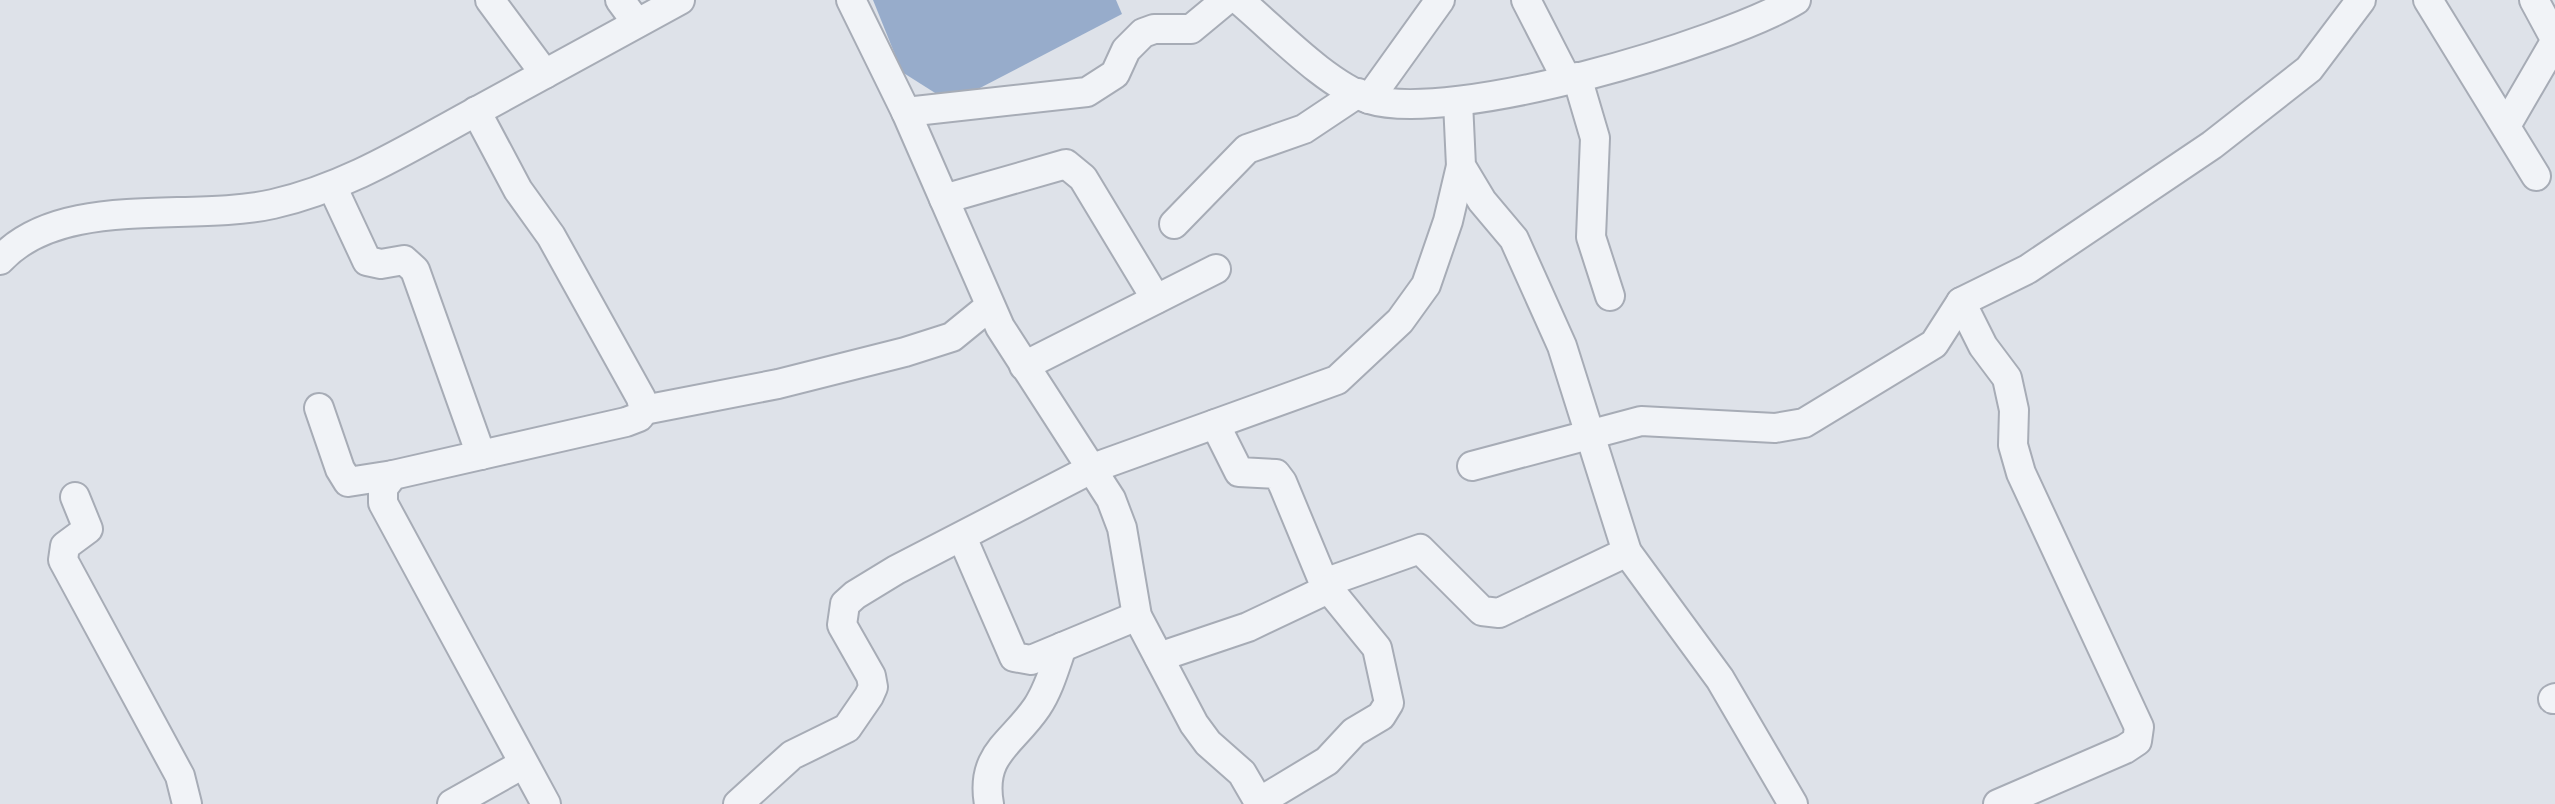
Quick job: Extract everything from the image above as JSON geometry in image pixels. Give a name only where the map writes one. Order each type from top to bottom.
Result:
[{"type":"street","points":[[490,0],[545,74]]},
{"type":"street","points":[[620,0],[637,23]]},
{"type":"street","points":[[0,260],[45,228],[90,216],[180,215],[272,204],[347,182],[680,0]]},
{"type":"street","points":[[851,0],[906,112],[990,306],[1024,366],[1111,499],[1122,528],[1137,616],[1194,724],[1208,743],[1242,773],[1260,803],[1327,761],[1354,732],[1381,716],[1389,703],[1377,648],[1326,586],[1282,482],[1276,474],[1239,472],[1215,424]]},
{"type":"street","points":[[906,112],[1087,92],[1115,74],[1126,50],[1143,33],[1154,29],[1191,29],[1226,0]]},
{"type":"street","points":[[1239,0],[1336,81],[1364,96],[1400,103],[1458,102],[1572,78],[1703,39],[1796,0]]},
{"type":"street","points":[[1174,224],[1247,149],[1304,129],[1364,96],[1440,0]]},
{"type":"street","points":[[1526,0],[1572,78],[1595,138],[1591,237],[1610,296]]},
{"type":"street","points":[[1472,466],[1590,433],[1655,420],[1784,428],[1873,384],[1934,344],[1961,302],[2028,269],[2212,145],[2309,69],[2361,0]]},
{"type":"street","points":[[2428,0],[2536,176]]},
{"type":"street","points":[[2506,126],[2553,45],[2554,37],[2534,0]]},
{"type":"street","points":[[748,801],[792,755],[847,728],[869,696],[873,687],[871,676],[842,625],[845,604],[896,570],[1093,468],[1337,380],[1400,321],[1426,285],[1437,258],[1461,166],[1458,102]]},
{"type":"street","points":[[476,111],[518,190],[551,236],[641,398],[644,410]]},
{"type":"street","points":[[944,199],[1066,164],[1083,178],[1156,299]]},
{"type":"street","points":[[1461,166],[1524,259],[1562,346],[1627,552],[1720,679],[1793,804]]},
{"type":"street","points":[[332,186],[367,261],[381,264],[404,260],[415,270],[481,455]]},
{"type":"street","points":[[1024,366],[1216,269]]},
{"type":"street","points":[[1961,302],[1983,346],[2007,378],[2014,410],[2013,445],[2021,473],[2139,727],[2137,741],[2125,749],[1998,804]]},
{"type":"street","points":[[319,408],[348,482],[393,475],[626,422],[639,417],[644,410],[778,384],[905,352],[952,337],[990,306]]},
{"type":"street","points":[[393,475],[383,488],[383,503],[546,804]]},
{"type":"street","points":[[75,497],[88,529],[65,546],[63,560],[180,776],[187,804]]},
{"type":"street","points":[[962,537],[1014,657],[1031,660],[1137,616]]},
{"type":"street","points":[[1159,657],[1248,627],[1326,586],[1420,549],[1482,611],[1499,613],[1627,552]]},
{"type":"street","points":[[989,804],[985,784],[988,767],[1037,706],[1062,647]]},
{"type":"street","points":[[452,804],[523,764]]},
{"type":"water","points":[[873,0],[1116,0],[1122,14],[951,103],[902,72]]}]
